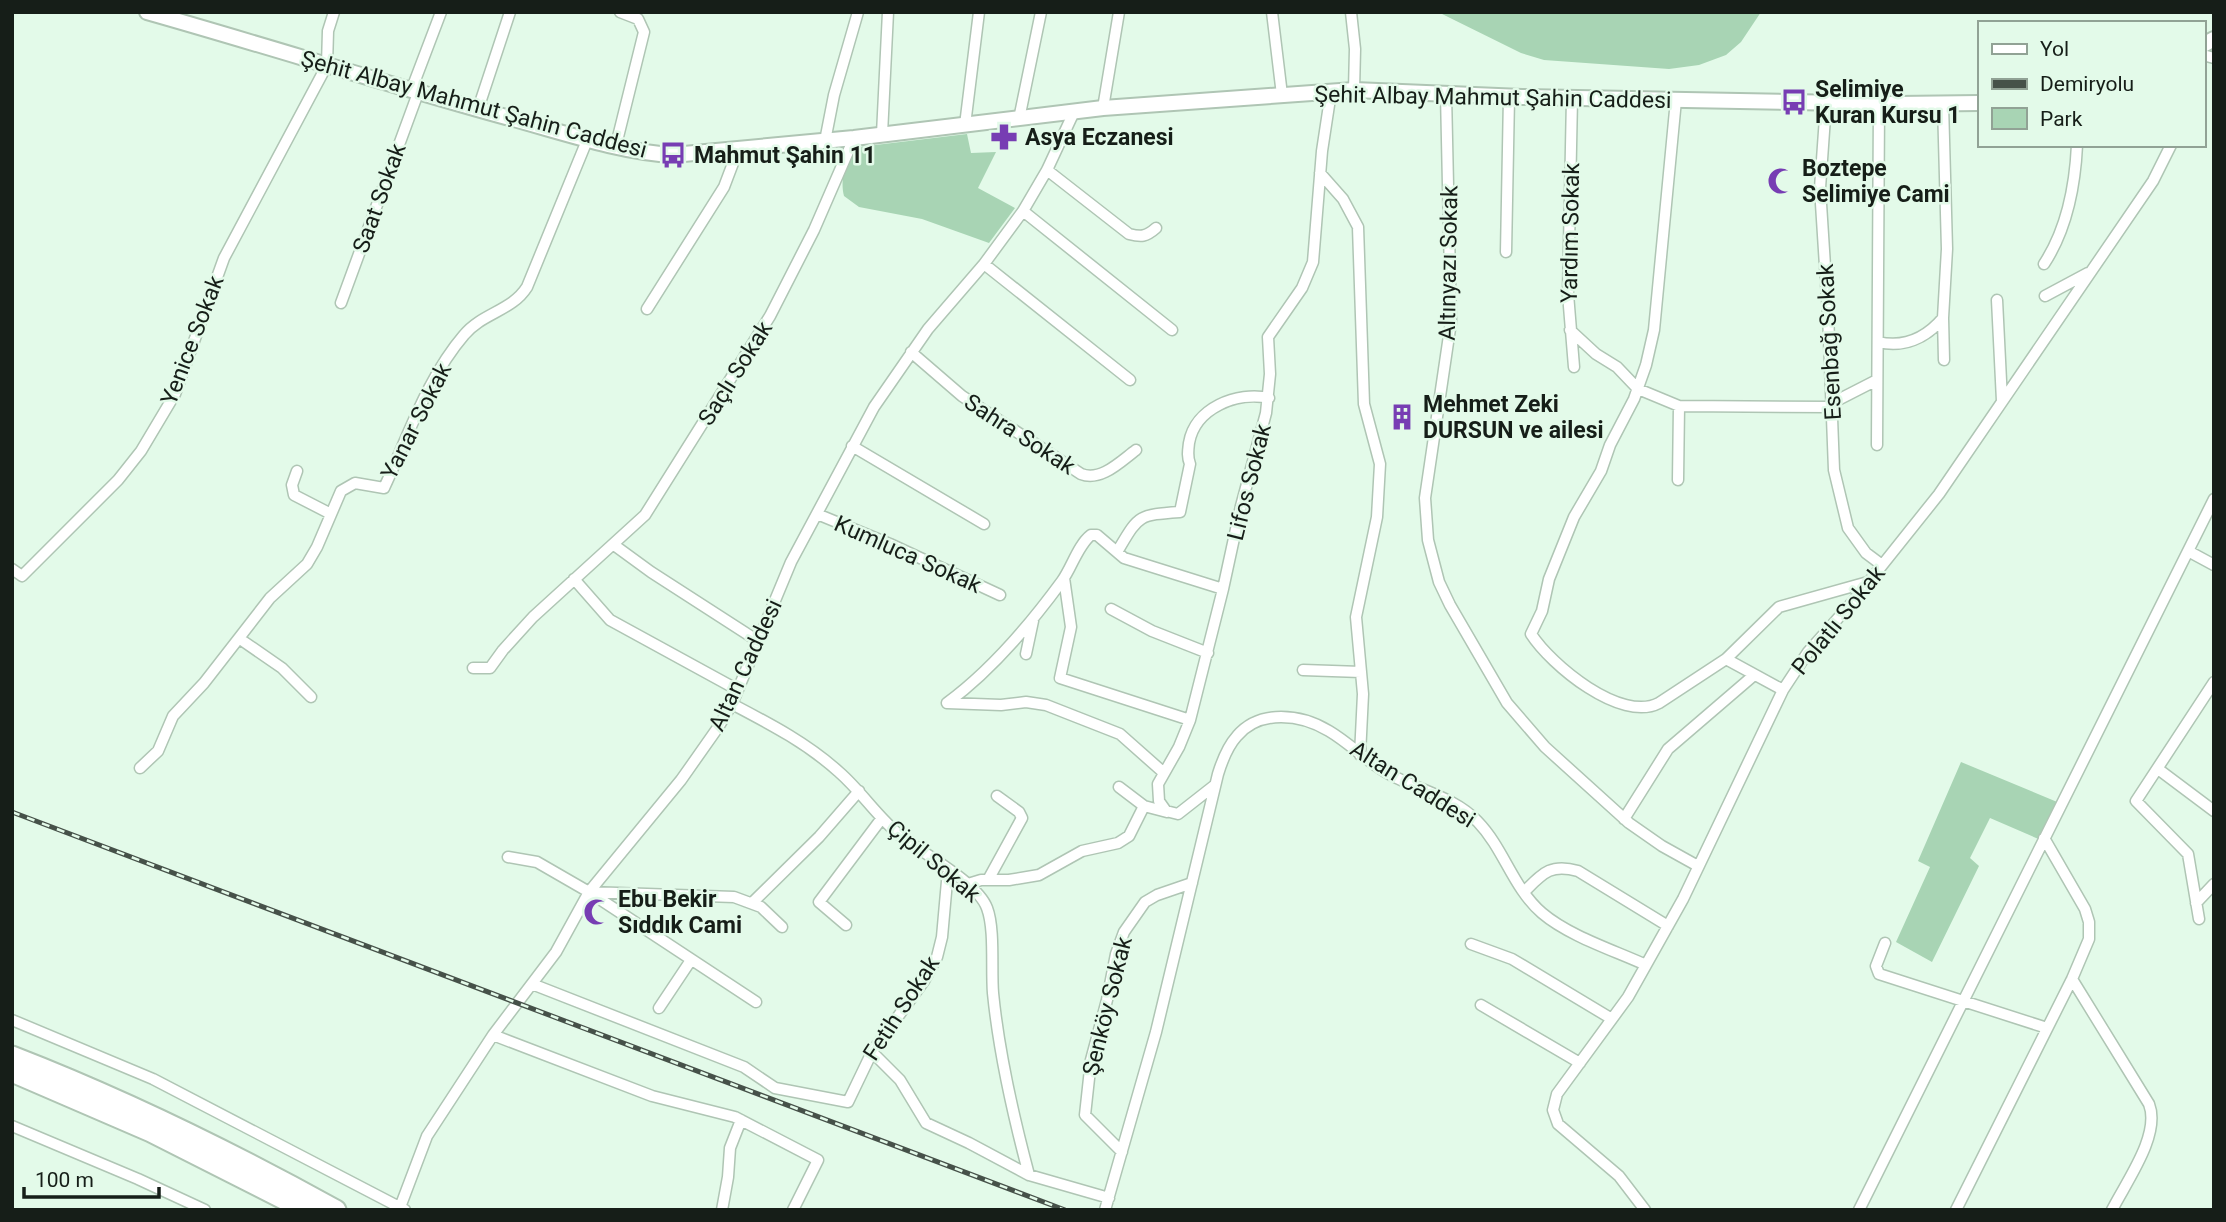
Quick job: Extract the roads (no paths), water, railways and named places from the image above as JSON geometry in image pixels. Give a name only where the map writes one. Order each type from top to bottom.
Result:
[{"type":"highway","points":[[12,1056],[157,1118],[286,1182],[335,1210]]},
{"type":"highway","points":[[12,1072],[151,1132],[305,1210]]},
{"type":"street","name":"Şehit Albay Mahmut Şahin Caddesi","points":[[147,12],[414,92],[587,138],[673,155],[854,138],[1103,108],[1354,90],[1509,97],[1879,104],[1978,103]]},
{"type":"street","points":[[327,65],[328,31],[334,12]]},
{"type":"street","name":"Saat Sokak","points":[[341,303],[441,12]]},
{"type":"street","points":[[478,109],[510,12]]},
{"type":"street","points":[[616,145],[644,32],[638,19],[621,12]]},
{"type":"street","points":[[825,141],[834,95],[858,12]]},
{"type":"street","points":[[882,134],[888,12]]},
{"type":"street","points":[[965,125],[979,12]]},
{"type":"street","points":[[1019,119],[1041,12]]},
{"type":"street","points":[[1103,108],[1119,12]]},
{"type":"street","points":[[1272,12],[1282,95]]},
{"type":"street","points":[[1351,12],[1355,49],[1354,90]]},
{"type":"street","name":"Yenice Sokak","points":[[12,569],[22,576],[118,480],[141,451],[175,394],[224,258],[327,65]]},
{"type":"street","name":"Lifos Sokak","points":[[1170,813],[1163,808],[1158,797],[1158,785],[1190,720],[1208,653],[1241,506],[1269,398],[1268,337],[1301,288],[1313,262],[1320,173],[1331,92]]},
{"type":"street","name":"Altınyazı Sokak","points":[[1446,94],[1451,323],[1426,486],[1426,523],[1439,582],[1450,606],[1507,703],[1563,764],[1624,819],[1662,846],[1698,866]]},
{"type":"street","points":[[1506,252],[1509,97]]},
{"type":"street","name":"Yardım Sokak","points":[[1572,98],[1568,294],[1574,368]]},
{"type":"street","points":[[1676,100],[1654,330],[1646,365],[1601,471],[1574,517],[1549,579],[1542,611],[1531,634],[1544,652],[1566,672],[1621,704],[1648,708],[1726,659],[1779,607],[1869,582]]},
{"type":"street","name":"Esenbağ Sokak","points":[[1826,103],[1820,188],[1834,470],[1844,519],[1859,546],[1882,565]]},
{"type":"street","points":[[1877,446],[1876,232],[1879,104]]},
{"type":"street","points":[[1943,104],[1947,249],[1943,318],[1944,360]]},
{"type":"street","name":"Altan Caddesi","points":[[402,1209],[427,1136],[493,1035],[556,952],[589,892],[687,772],[732,704],[791,562],[874,407],[911,352],[946,306],[984,264],[1023,211],[1047,170],[1074,112]]},
{"type":"street","name":"Yanar Sokak","points":[[140,768],[158,751],[173,716],[240,639],[270,598],[307,564],[317,547],[338,495],[350,484],[384,488],[440,369],[460,340],[480,320],[513,303],[523,293],[537,266],[587,138]]},
{"type":"street","name":"Saçlı Sokak","points":[[473,668],[490,668],[517,633],[645,515],[755,343],[800,260],[854,138]]},
{"type":"street","points":[[2044,264],[2056,245],[2067,214],[2077,147]]},
{"type":"street","name":"Polatlı Sokak","points":[[1645,1210],[1619,1175],[1561,1128],[1553,1110],[1555,1099],[1628,997],[1668,926],[1783,690],[1808,652],[1869,582],[1939,494],[2153,181],[2170,147]]},
{"type":"street","points":[[647,309],[724,187],[738,149]]},
{"type":"street","points":[[1047,170],[1129,234],[1140,237],[1156,229]]},
{"type":"street","points":[[1320,173],[1343,199],[1358,226],[1364,404],[1380,464],[1377,517],[1356,617],[1363,694],[1360,755]]},
{"type":"street","points":[[1023,211],[1172,330]]},
{"type":"street","points":[[984,264],[1130,380]]},
{"type":"street","points":[[2045,296],[2090,271]]},
{"type":"street","points":[[1997,300],[2002,401]]},
{"type":"street","points":[[1878,342],[1894,345],[1910,342],[1929,332],[1943,318]]},
{"type":"street","points":[[1570,330],[1595,354],[1617,367],[1638,389],[1679,405],[1832,405],[1877,380]]},
{"type":"street","name":"Sahra Sokak","points":[[911,352],[962,396],[1085,476],[1108,471],[1136,450]]},
{"type":"street","points":[[1117,552],[1134,523],[1142,517],[1180,512],[1190,464],[1187,458],[1189,439],[1202,417],[1236,398],[1269,398]]},
{"type":"street","points":[[1678,480],[1679,405]]},
{"type":"street","points":[[852,446],[984,524]]},
{"type":"street","points":[[297,471],[292,485],[294,495],[331,513]]},
{"type":"street","points":[[1859,1210],[2214,499]]},
{"type":"street","name":"Kumluca Sokak","points":[[817,514],[890,544],[1000,595]]},
{"type":"street","points":[[1164,773],[1120,734],[1046,705],[1026,702],[1001,705],[947,703],[977,679],[1033,619],[1064,578],[1085,540],[1091,535],[1097,535],[1124,558],[1223,589]]},
{"type":"street","points":[[614,545],[758,641]]},
{"type":"street","points":[[2188,551],[2214,565]]},
{"type":"street","points":[[1064,578],[1071,627],[1060,678],[1190,720]]},
{"type":"street","points":[[574,579],[610,620],[738,690]]},
{"type":"street","points":[[1111,609],[1152,631],[1208,653]]},
{"type":"street","points":[[1026,654],[1033,619]]},
{"type":"street","points":[[240,639],[282,668],[311,698]]},
{"type":"street","points":[[1726,659],[1783,690]]},
{"type":"street","points":[[1303,670],[1361,672]]},
{"type":"street","points":[[1624,819],[1668,748],[1753,676]]},
{"type":"street","points":[[2199,919],[2188,854],[2136,801],[2214,682]]},
{"type":"street","name":"Çipil Sokak","points":[[732,704],[811,749],[859,791],[901,836],[968,884],[982,898],[989,914],[997,1021],[1011,1101],[1029,1175]]},
{"type":"street","name":"Altan Caddesi","points":[[1105,1210],[1156,1032],[1222,761],[1232,743],[1247,727],[1259,720],[1286,717],[1311,722],[1332,732],[1391,775],[1455,805],[1473,817],[1489,836],[1524,892],[1543,914],[1562,927],[1646,965]]},
{"type":"street","points":[[2158,769],[2214,811]]},
{"type":"street","points":[[1119,787],[1143,806],[1178,814],[1215,785]]},
{"type":"street","points":[[752,903],[819,837],[859,791]]},
{"type":"street","points":[[988,880],[1022,818],[1017,810],[997,796]]},
{"type":"street","points":[[968,884],[1039,874],[1082,851],[1118,843],[1129,835],[1143,806]]},
{"type":"street","points":[[846,925],[819,902],[882,818]]},
{"type":"street","points":[[1956,1210],[2087,947],[2089,922],[2085,909],[2044,838]]},
{"type":"street","points":[[508,856],[537,862],[589,892],[756,1002]]},
{"type":"street","points":[[1524,892],[1544,872],[1564,867],[1578,872],[1668,926]]},
{"type":"street","name":"Fetih Sokak","points":[[532,984],[744,1067],[775,1088],[848,1102],[872,1052],[924,981],[937,957],[942,937],[948,870]]},
{"type":"street","name":"Şenköy Sokak","points":[[1122,1152],[1085,1115],[1091,1060],[1116,954],[1124,932],[1141,905],[1157,895],[1192,883]]},
{"type":"street","points":[[2196,903],[2214,884]]},
{"type":"street","points":[[589,892],[724,896],[752,903],[768,913],[782,927]]},
{"type":"street","points":[[1885,943],[1876,966],[1879,974],[2047,1028]]},
{"type":"street","points":[[1471,944],[1512,959],[1612,1019]]},
{"type":"street","points":[[659,1008],[691,960]]},
{"type":"street","points":[[2072,979],[2149,1104],[2152,1114],[2150,1135],[2112,1210]]},
{"type":"street","points":[[1481,1005],[1580,1063]]},
{"type":"street","points":[[12,1020],[104,1057],[192,1098],[402,1209]]},
{"type":"street","points":[[493,1035],[652,1096],[741,1120],[818,1160],[793,1210]]},
{"type":"street","points":[[872,1052],[900,1080],[926,1123],[1029,1175],[1109,1198]]},
{"type":"street","points":[[722,1210],[729,1177],[730,1148],[741,1120]]},
{"type":"street","points":[[12,1126],[205,1210]]},
{"type":"railway","points":[[12,812],[1065,1210]]},
{"type":"place","name":"Selimiye Kuran Kursu 1","points":[[1794,102]]},
{"type":"place","name":"Asya Eczanesi","points":[[1004,137]]},
{"type":"place","name":"Mahmut Şahin 11","points":[[673,155]]},
{"type":"place","name":"Boztepe Selimiye Cami","points":[[1781,181]]},
{"type":"place","name":"Mehmet Zeki DURSUN ve ailesi","points":[[1402,417]]},
{"type":"place","name":"Ebu Bekir Sıddık Cami","points":[[597,912]]}]
